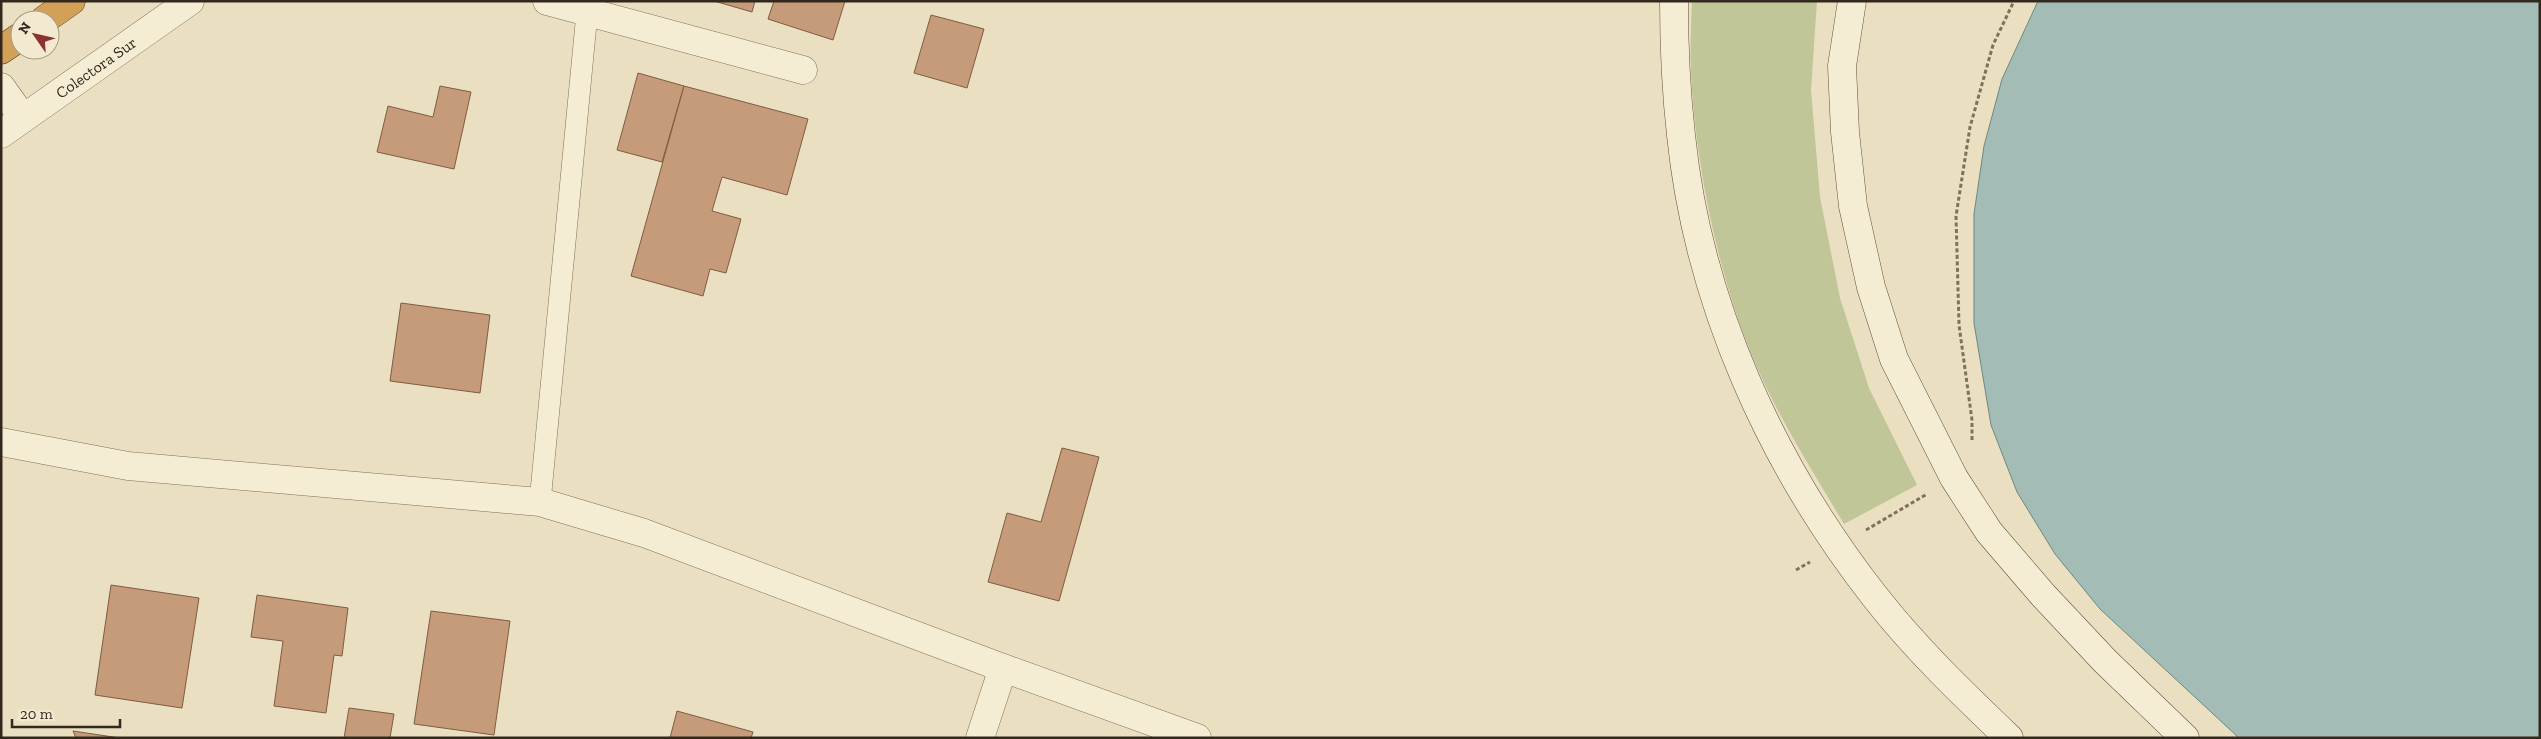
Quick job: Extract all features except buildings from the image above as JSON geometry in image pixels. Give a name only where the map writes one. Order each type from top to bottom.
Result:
[{"type":"highway","points":[[58,10],[71,1]]},
{"type":"street","name":"Colectora Sur","points":[[1,134],[190,1]]},
{"type":"street","points":[[548,1],[587,14],[803,70]]},
{"type":"street","points":[[1674,1],[1674,53],[1681,137],[1694,213],[1712,289],[1736,360],[1770,432],[1802,491],[1876,598],[1913,640],[2009,738]]},
{"type":"street","points":[[1852,1],[1842,66],[1845,132],[1853,206],[1871,287],[1894,359],[1954,478],[1989,532],[2043,595],[2106,661],[2185,738]]},
{"type":"street","points":[[1,87],[23,118]]},
{"type":"street","points":[[1,442],[128,466],[540,502],[644,533],[1003,668],[1197,738]]},
{"type":"street","points":[[980,738],[1003,668]]},
{"type":"lane","points":[[540,502],[587,14]]},
{"type":"path","points":[[1796,570],[1954,478],[1972,474],[1972,420],[1959,325],[1956,216],[1970,127],[1993,44],[2014,1]]},
{"type":"green space","points":[[1692,1],[1817,1],[1811,90],[1820,197],[1840,298],[1869,388],[1917,485],[1844,524],[1770,396],[1750,351],[1727,286],[1710,214],[1697,142],[1691,73]]},
{"type":"water","points":[[2038,1],[2540,1],[2540,738],[2239,738],[2100,609],[2055,554],[2017,492],[1991,425],[1974,323],[1974,214],[1984,146],[2002,79]]}]
